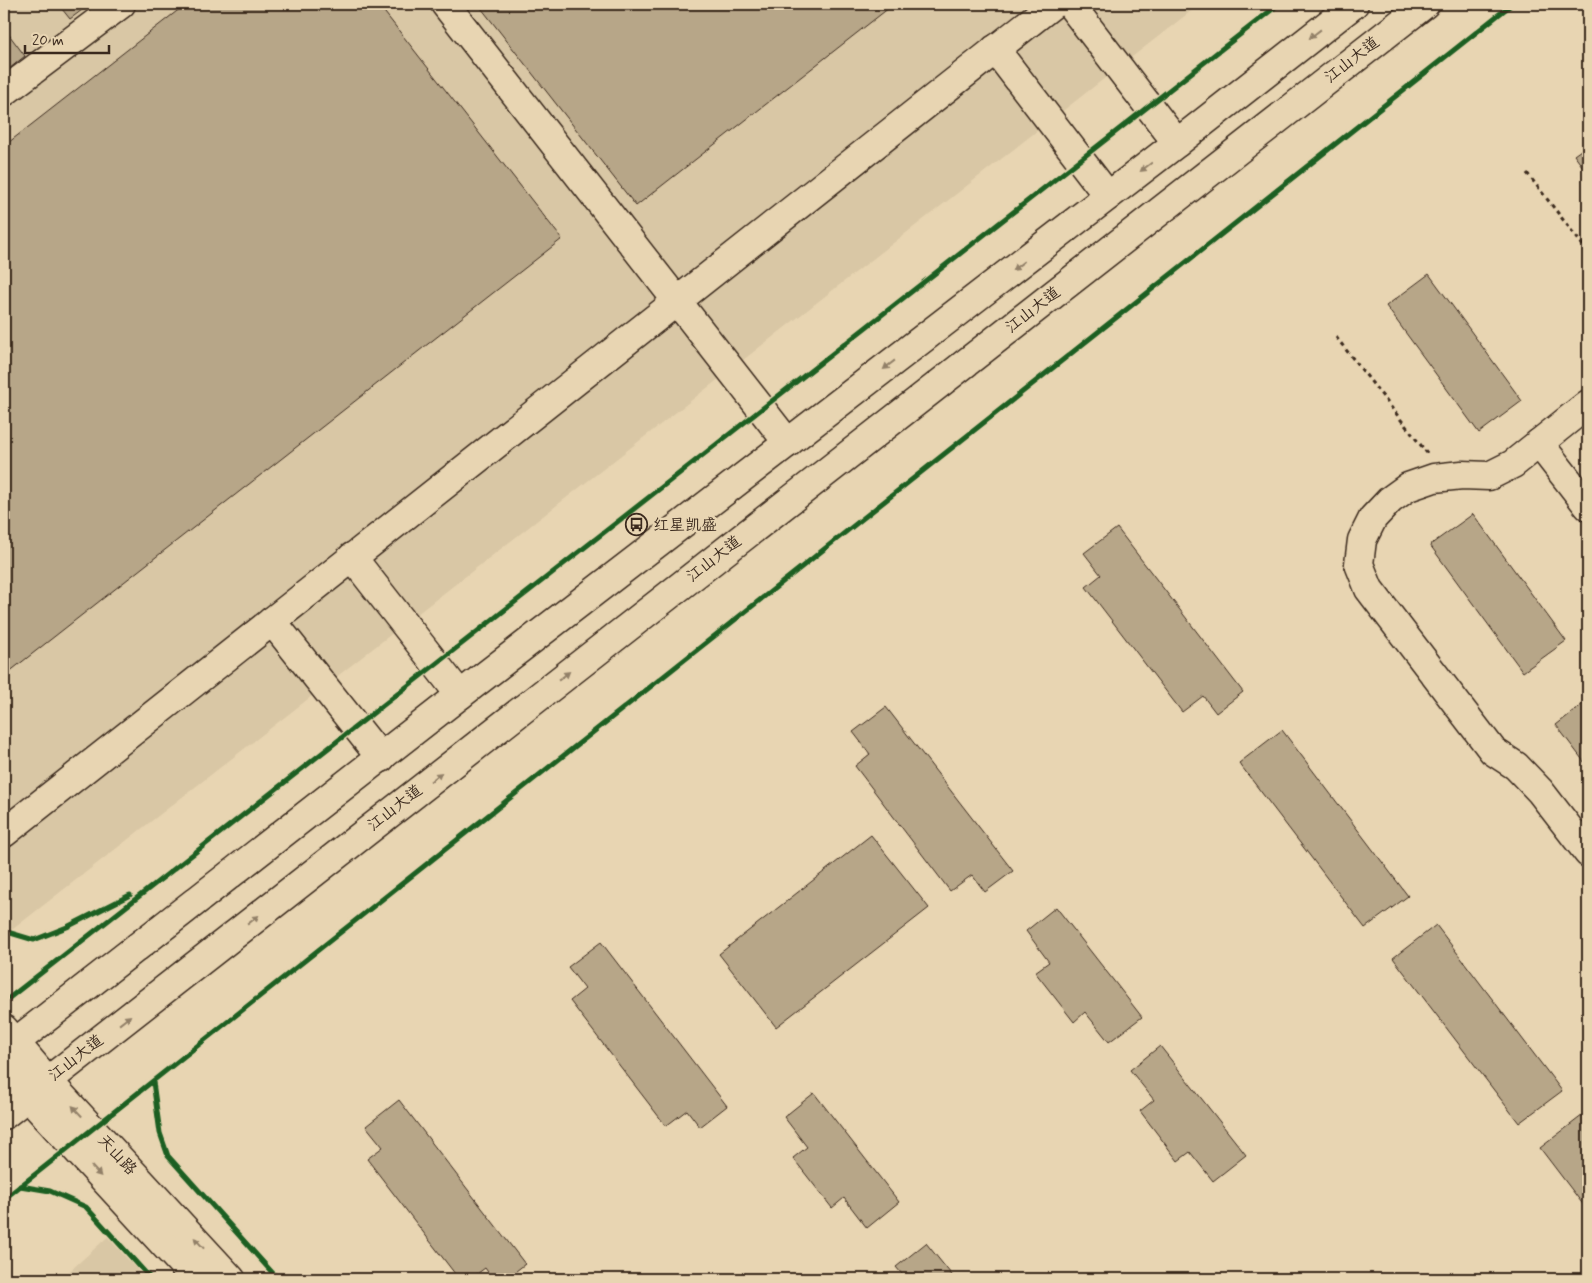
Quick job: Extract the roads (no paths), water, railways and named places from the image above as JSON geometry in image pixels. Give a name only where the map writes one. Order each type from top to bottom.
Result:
[{"type":"main road","points":[[4,92],[121,4]]},
{"type":"main road","points":[[445,4],[788,443]]},
{"type":"main road","points":[[4,833],[1052,4]]},
{"type":"main road","points":[[1070,4],[1177,143]]},
{"type":"main road","points":[[7,1041],[381,758],[1354,4]]},
{"type":"main road","name":"江山大道","points":[[4,1115],[1424,4]]},
{"type":"main road","points":[[995,49],[1108,196]]},
{"type":"main road","points":[[1588,404],[1513,464],[1490,476],[1462,475],[1434,478],[1408,487],[1390,500],[1373,518],[1362,540],[1359,564],[1369,589],[1494,751],[1516,766],[1540,790],[1588,854]]},
{"type":"main road","points":[[1539,443],[1588,506]]},
{"type":"main road","points":[[352,557],[460,695]]},
{"type":"main road","points":[[272,621],[381,758]]},
{"type":"main road","name":"天山路","points":[[7,1041],[48,1080],[232,1279]]},
{"type":"main road","name":"天山路","points":[[4,1071],[196,1279]]},
{"type":"place","name":"红星凯盛","points":[[637,525]]}]
